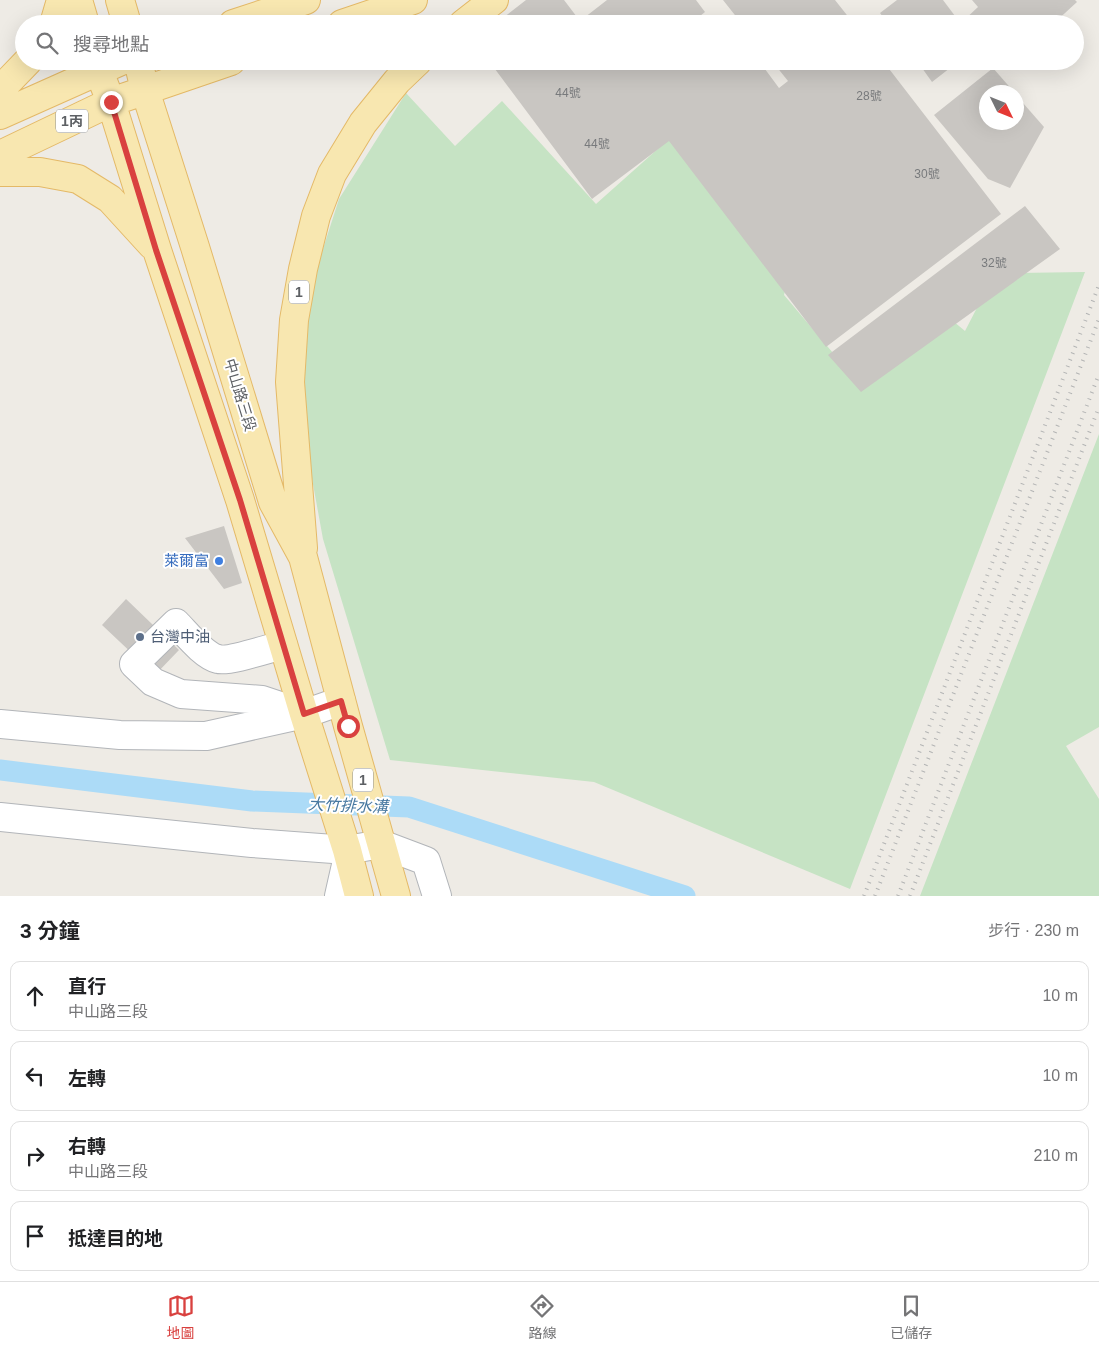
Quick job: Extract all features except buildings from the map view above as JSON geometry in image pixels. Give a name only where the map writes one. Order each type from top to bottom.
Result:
[{"type":"main road","points":[[57,15],[61,0]]},
{"type":"main road","points":[[78,0],[82,15]]},
{"type":"main road","points":[[120,0],[124,15]]},
{"type":"main road","points":[[260,15],[306,0]]},
{"type":"main road","points":[[369,15],[413,0]]},
{"type":"main road","points":[[475,15],[494,0]]},
{"type":"main road","points":[[0,90],[19,70]]},
{"type":"main road","name":"1丙","points":[[0,115],[93,70]]},
{"type":"main road","points":[[106,70],[111,102],[156,250],[237,490],[359,896]]},
{"type":"main road","name":"中山路三段","points":[[140,70],[272,502],[303,557],[344,713]]},
{"type":"main road","name":"1丙","points":[[0,155],[111,102],[204,70]]},
{"type":"main road","name":"1","points":[[303,557],[290,382],[294,320],[303,269],[316,216],[332,174],[363,123],[397,81],[409,70]]},
{"type":"main road","points":[[0,172],[40,172],[78,179],[110,199],[156,250]]},
{"type":"main road","name":"1","points":[[344,713],[396,896]]},
{"type":"street","points":[[283,645],[243,656],[218,660],[204,651],[176,623],[134,664],[154,682],[181,694],[262,700],[308,725]]},
{"type":"street","points":[[0,724],[120,735],[206,736],[308,725],[344,713]]},
{"type":"street","points":[[0,817],[243,842],[346,848],[379,839],[426,861],[436,896]]},
{"type":"street","points":[[339,896],[346,848]]},
{"type":"green space","points":[[406,93],[455,146],[502,101],[596,204],[679,130],[790,270],[784,295],[844,366],[953,321],[965,331],[982,298],[1013,273],[1085,272],[850,889],[594,782],[390,760],[323,539],[303,429],[304,308],[339,199]]},
{"type":"green space","points":[[1099,434],[1099,727],[1066,746],[1099,799],[1099,896],[920,896]]},
{"type":"waterway","name":"大竹排水溝","points":[[0,770],[252,801],[409,807],[685,896]]},
{"type":"railway","points":[[864,896],[1099,285]]},
{"type":"railway","points":[[875,896],[1099,319]]},
{"type":"railway","points":[[898,896],[1099,374]]},
{"type":"railway","points":[[910,896],[1099,407]]},
{"type":"place","name":"萊爾富","points":[[219,561]]},
{"type":"place","name":"台灣中油","points":[[140,637]]},
{"type":"route","points":[[111,102],[156,250],[240,500],[304,714],[341,701],[348,726]]}]
